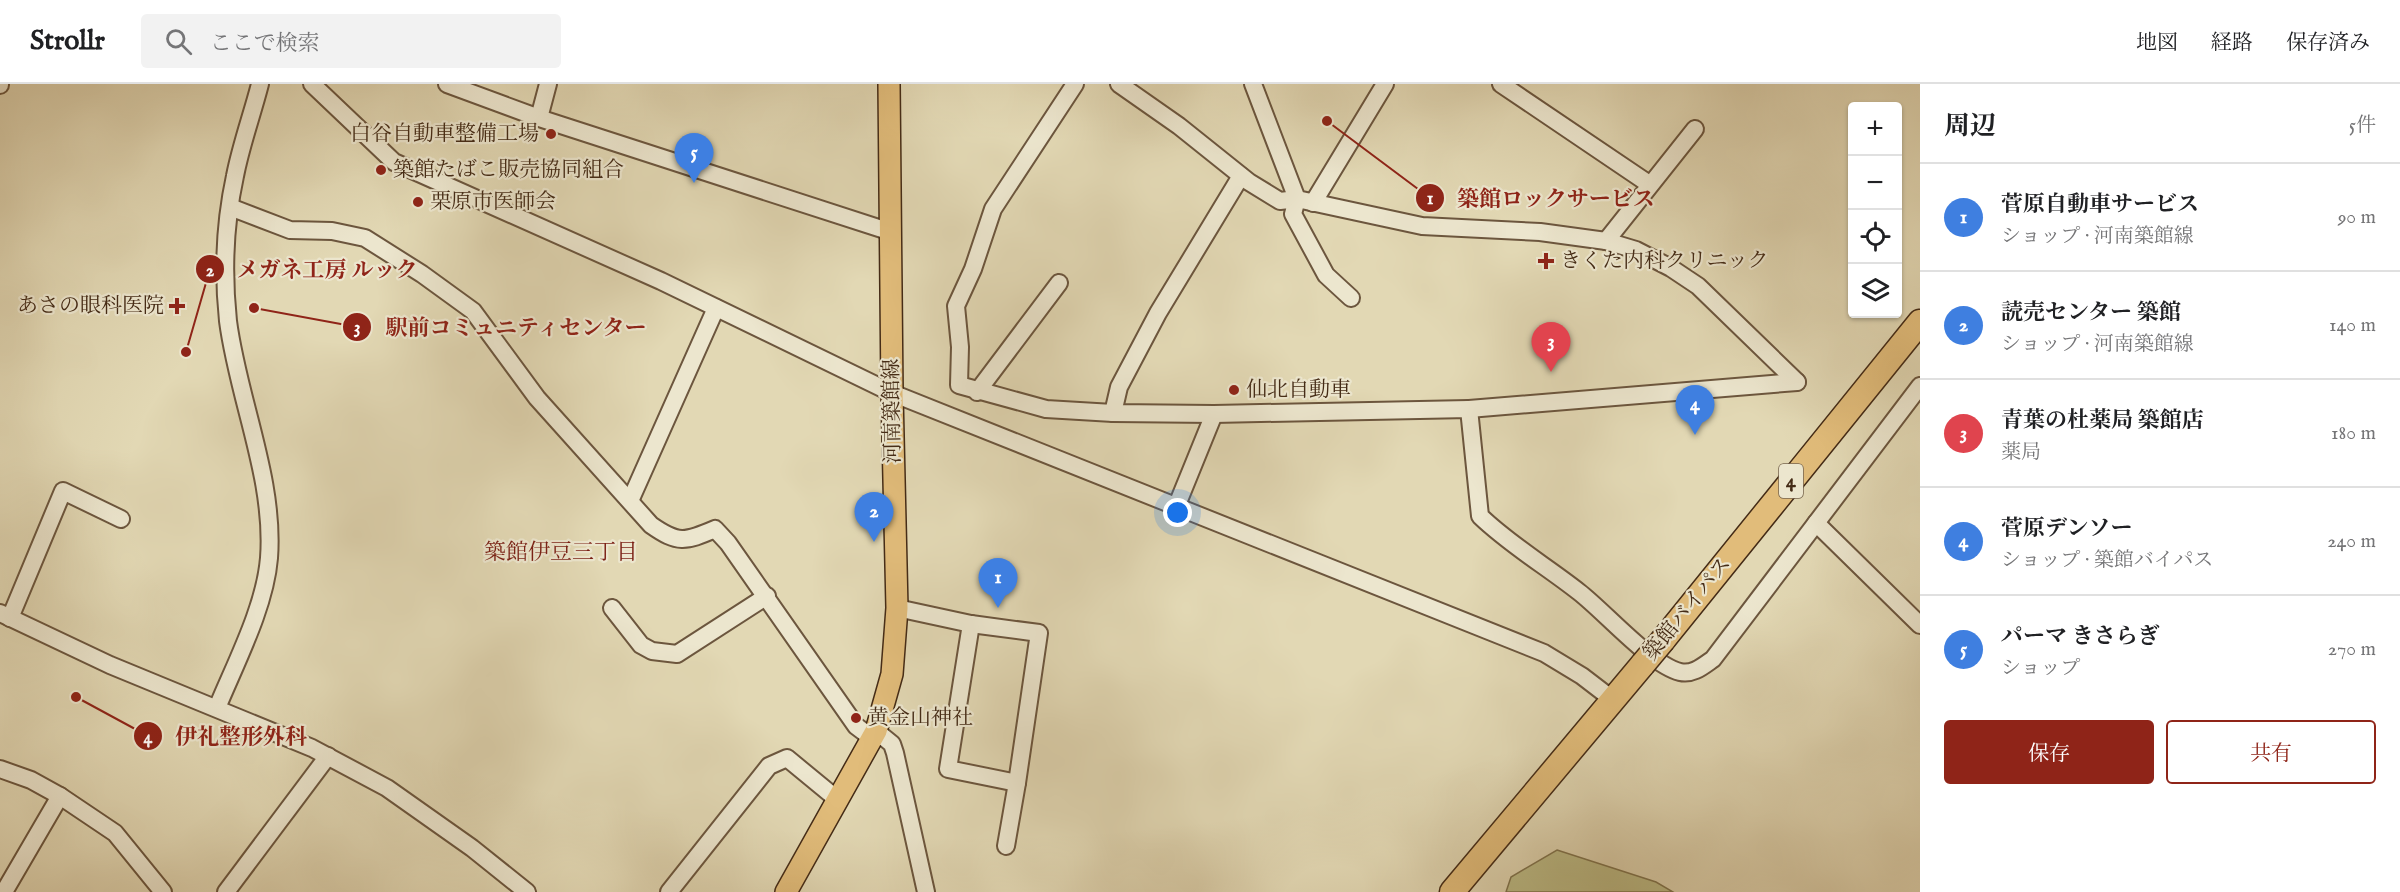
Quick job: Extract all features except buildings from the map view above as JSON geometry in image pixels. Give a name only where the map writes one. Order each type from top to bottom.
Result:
[{"type":"highway","name":"築館バイパス","points":[[1452,892],[1663,640],[1920,322]]},
{"type":"main road","name":"河南築館線","points":[[786,892],[874,735],[892,674],[897,608],[892,393],[890,84]]},
{"type":"street","points":[[217,708],[258,606],[268,559],[268,507],[228,321],[226,259],[235,175],[260,84]]},
{"type":"street","points":[[312,84],[394,162],[661,281],[892,393],[1544,653],[1582,676],[1612,699]]},
{"type":"street","points":[[447,84],[539,118],[891,232]]},
{"type":"street","points":[[539,118],[548,84]]},
{"type":"street","points":[[1075,84],[993,209],[973,268],[956,306],[960,347],[959,386],[1046,409],[1113,413],[1214,414],[1469,409],[1797,382],[1698,286],[1671,268],[1636,250],[1605,241],[1540,232],[1422,226],[1305,201],[1280,201],[1241,176],[1179,126],[1119,84]]},
{"type":"street","points":[[1253,84],[1305,201]]},
{"type":"street","points":[[1351,298],[1326,275],[1293,214],[1305,201],[1385,84]]},
{"type":"street","points":[[1501,84],[1649,184]]},
{"type":"street","points":[[1605,241],[1695,129]]},
{"type":"street","points":[[1113,413],[1119,387],[1147,334],[1241,176]]},
{"type":"street","points":[[230,207],[290,231],[332,231],[365,238],[422,274],[473,311],[537,398],[651,525],[669,537],[690,540],[715,529],[728,543],[766,596],[856,726],[892,744],[896,753],[926,892]]},
{"type":"street","points":[[978,392],[1059,283]]},
{"type":"street","points":[[630,501],[716,308]]},
{"type":"street","points":[[1469,409],[1480,516],[1501,536],[1580,593],[1663,665],[1682,673],[1695,671],[1713,659],[1920,386]]},
{"type":"street","points":[[1177,505],[1214,414]]},
{"type":"street","points":[[121,519],[63,491],[5,616],[110,664],[328,756],[387,789],[472,848],[527,892]]},
{"type":"street","points":[[1816,523],[1920,625]]},
{"type":"street","points":[[612,608],[642,645],[652,651],[677,654],[766,596]]},
{"type":"street","points":[[897,608],[971,624],[1039,633],[1006,846]]},
{"type":"street","points":[[971,624],[948,769],[1017,783]]},
{"type":"street","points":[[226,892],[328,756]]},
{"type":"street","points":[[669,892],[769,766],[787,758],[838,800]]},
{"type":"street","points":[[0,769],[31,780],[60,796],[115,833],[163,892]]},
{"type":"street","points":[[4,892],[60,796]]},
{"type":"green space","points":[[1557,850],[1656,882],[1673,892],[1506,892],[1511,877]]},
{"type":"place","name":"築館ロックサービス","points":[[1327,121]]},
{"type":"place","name":"白谷自動車整備工場","points":[[551,134]]},
{"type":"place","name":"築館たばこ販売協同組合","points":[[381,170]]},
{"type":"place","name":"パーマ きさらぎ","points":[[694,183]]},
{"type":"place","name":"栗原市医師会","points":[[418,202]]},
{"type":"place","name":"きくた内科クリニック","points":[[1546,261]]},
{"type":"place","name":"あさの眼科医院","points":[[177,306]]},
{"type":"place","name":"駅前コミュニティセンター","points":[[254,308]]},
{"type":"place","name":"メガネ工房 ルック","points":[[186,352]]},
{"type":"place","name":"青葉の杜薬局 築館店","points":[[1551,372]]},
{"type":"place","name":"仙北自動車","points":[[1234,390]]},
{"type":"place","name":"菅原デンソー","points":[[1695,435]]},
{"type":"place","name":"読売センター 築館","points":[[874,542]]},
{"type":"place","name":"菅原自動車サービス","points":[[998,608]]},
{"type":"place","name":"伊礼整形外科","points":[[76,697]]},
{"type":"place","name":"黄金山神社","points":[[856,718]]},
{"type":"district","name":"築館伊豆三丁目","points":[[561,553]]}]
